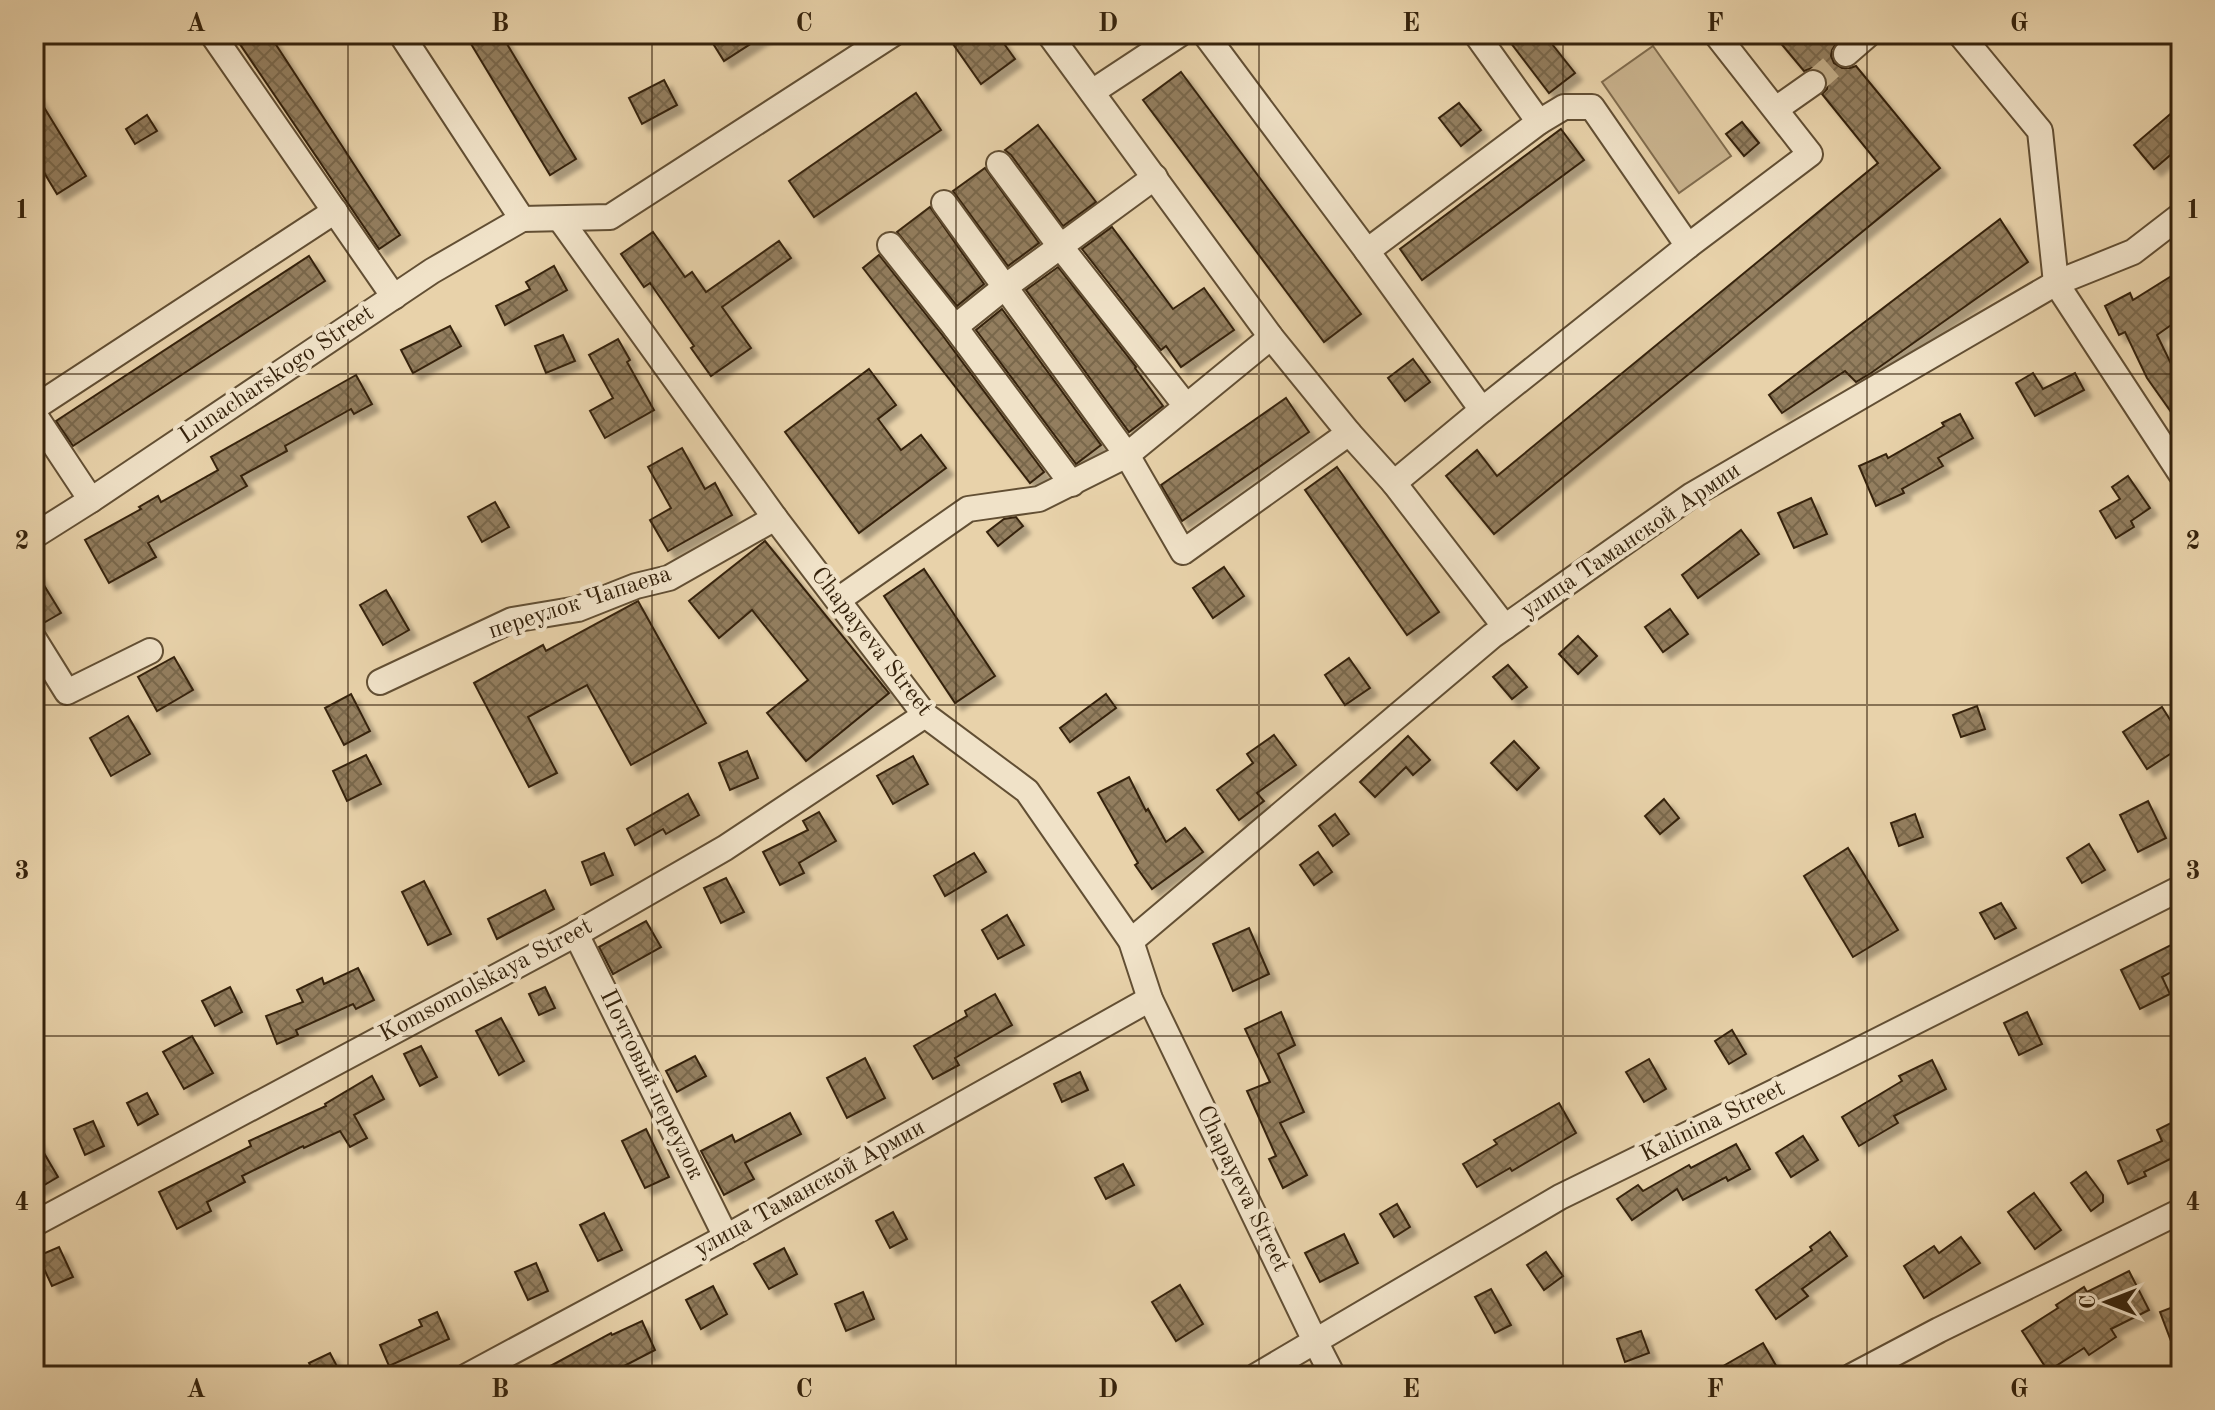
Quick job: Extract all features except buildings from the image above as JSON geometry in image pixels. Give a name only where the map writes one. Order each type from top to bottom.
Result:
[{"type":"street","points":[[212,34],[394,297]]},
{"type":"street","points":[[401,34],[522,219],[610,217],[893,34]]},
{"type":"street","points":[[1049,34],[1271,337],[1394,483],[1505,627]]},
{"type":"street","points":[[1092,92],[1180,34]]},
{"type":"street","points":[[1205,34],[1482,410]]},
{"type":"street","points":[[1476,34],[1539,122]]},
{"type":"street","points":[[1394,483],[1688,246],[1810,154],[1716,34]]},
{"type":"street","points":[[1846,54],[1869,34]]},
{"type":"street","points":[[1960,34],[2040,131],[2056,283],[2181,474]]},
{"type":"street","points":[[1776,109],[1813,83]]},
{"type":"street","points":[[1367,251],[1539,122],[1564,107],[1592,107],[1688,246]]},
{"type":"street","points":[[999,164],[1186,406]]},
{"type":"street","points":[[955,327],[1155,177]]},
{"type":"street","points":[[944,203],[1127,455],[1183,552],[1349,433]]},
{"type":"street","points":[[91,500],[34,411],[335,211]]},
{"type":"street","name":"улица Таманской Армии","points":[[1131,941],[1505,627],[1692,495],[2056,283],[2133,252],[2181,215]]},
{"type":"street","name":"Lunacharskogo Street","points":[[34,536],[432,271],[522,219]]},
{"type":"street","name":"Chapayeva Street","points":[[560,219],[775,518],[925,715],[1027,791],[1131,941],[1150,999],[1333,1376]]},
{"type":"street","points":[[890,245],[1072,484]]},
{"type":"street","points":[[838,600],[968,509],[1039,499],[1127,455],[1271,337]]},
{"type":"street","name":"переулок Чапаева","points":[[380,682],[512,620],[578,609],[636,586],[669,578],[775,518]]},
{"type":"street","points":[[34,639],[67,692],[150,651]]},
{"type":"street","name":"Komsomolskaya Street","points":[[34,1224],[576,934],[725,848],[925,715]]},
{"type":"street","name":"Kalinina Street","points":[[1256,1376],[1560,1197],[2181,888]]},
{"type":"street","name":"Почтовый переулок","points":[[576,934],[726,1237]]},
{"type":"street","name":"улица Таманской Армии","points":[[467,1376],[726,1237],[1150,999]]},
{"type":"street","points":[[1852,1376],[2181,1211]]},
{"type":"shaded area","points":[[1653,46],[1731,156],[1679,193],[1602,82]]},
{"type":"tunnel","points":[[1813,83],[1846,54]]}]
